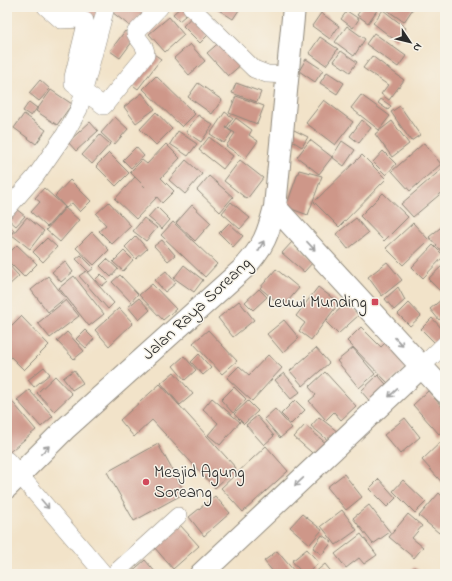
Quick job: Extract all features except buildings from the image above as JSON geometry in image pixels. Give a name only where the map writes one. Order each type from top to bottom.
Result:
[{"type":"main road","name":"Jalan Raya Soreang","points":[[11,474],[66,428],[244,268],[260,250],[268,234],[275,207],[294,7]]},
{"type":"main road","points":[[275,207],[445,392]]},
{"type":"main road","points":[[201,574],[422,366]]},
{"type":"street","points":[[46,7],[61,20],[80,19],[85,21],[85,28],[73,77],[73,84],[104,106],[146,55],[146,49],[143,42],[135,33],[160,7]]},
{"type":"street","points":[[7,209],[20,196],[64,134],[79,109],[81,90],[106,7]]},
{"type":"street","points":[[191,7],[254,69],[267,74],[287,75]]},
{"type":"street","points":[[422,366],[445,344]]},
{"type":"street","points":[[11,474],[104,574]]},
{"type":"street","points":[[114,574],[178,516]]},
{"type":"place","name":"Leuwi Munding","points":[[375,302]]},
{"type":"place","name":"Mesjid Agung Soreang","points":[[146,482]]}]
